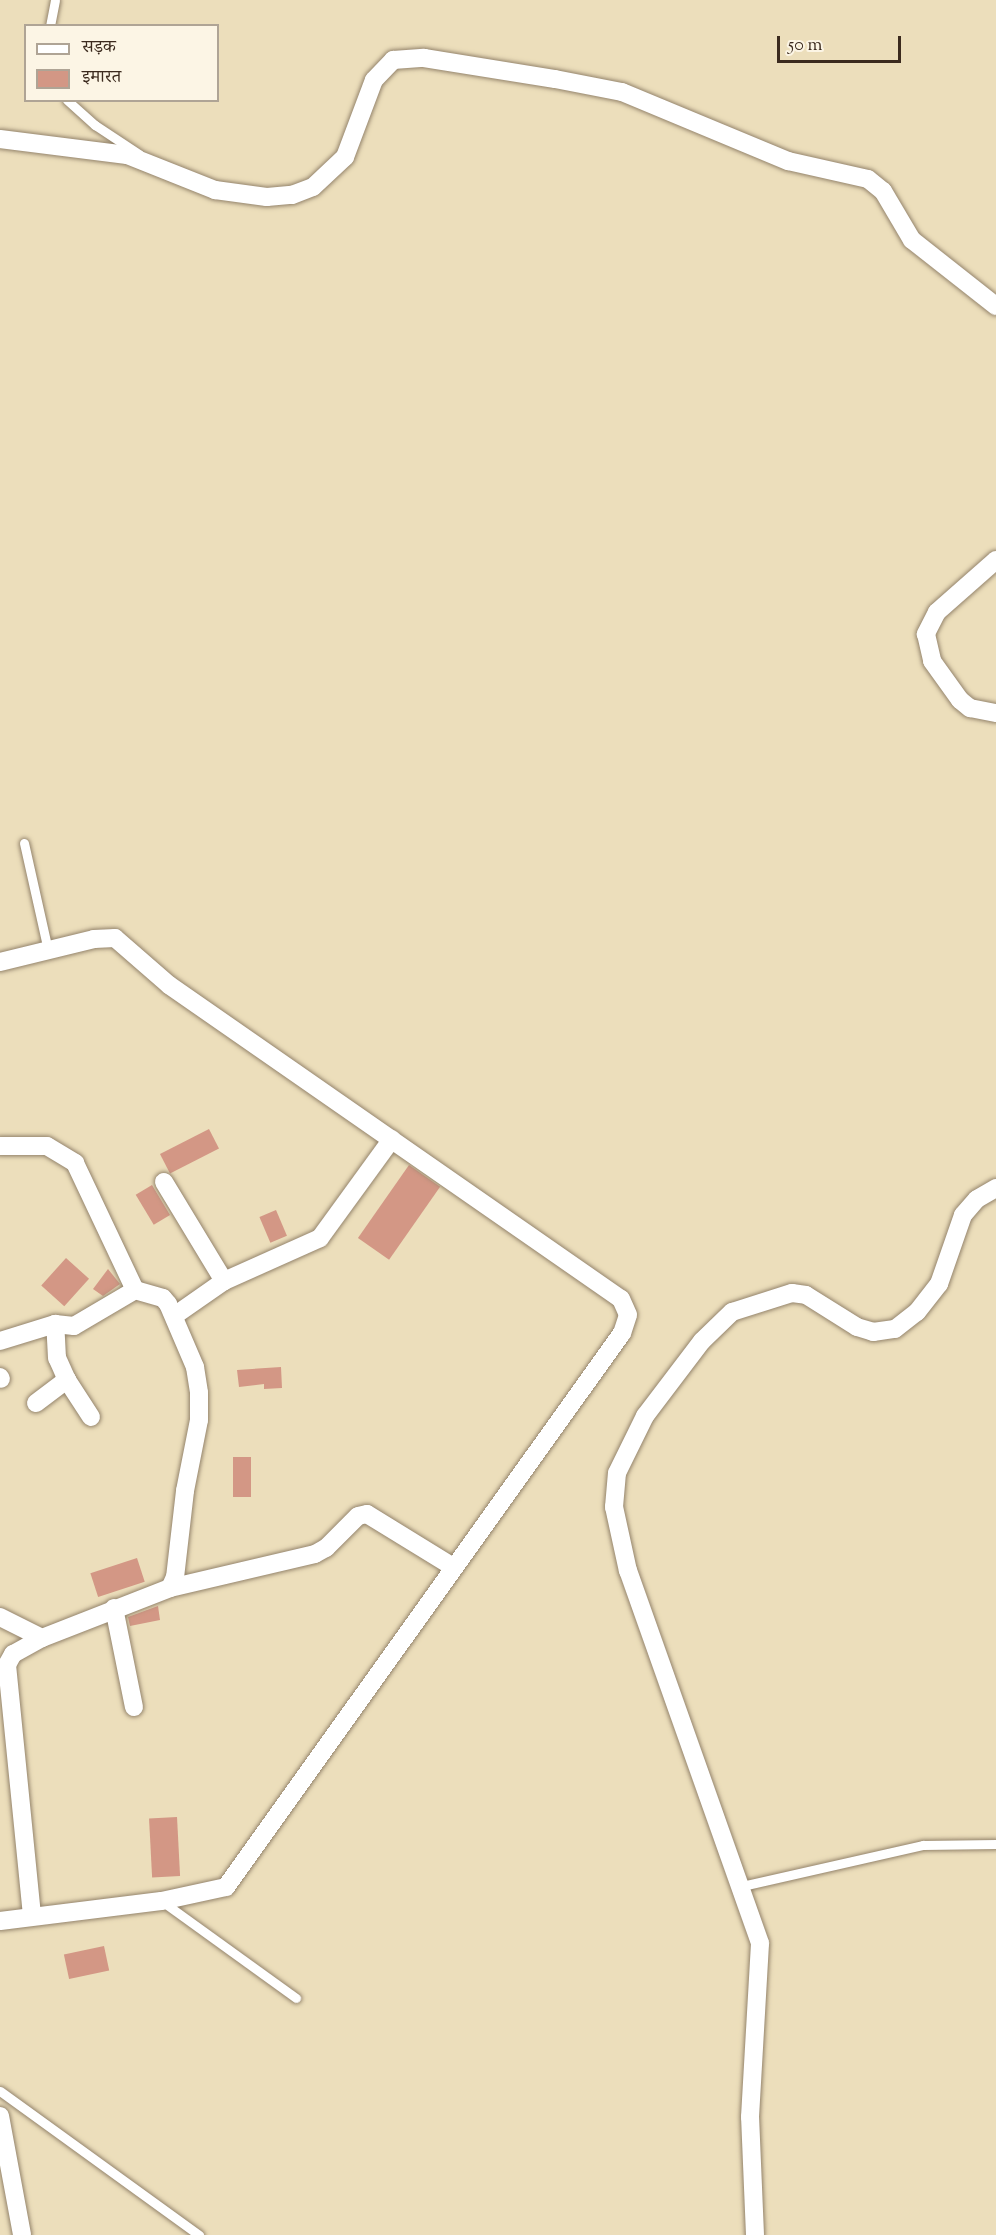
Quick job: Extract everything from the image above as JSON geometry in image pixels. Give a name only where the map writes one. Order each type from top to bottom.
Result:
[{"type":"street","points":[[0,139],[105,150],[147,162],[215,190],[267,197],[292,195],[313,187],[345,156],[374,80],[393,60],[424,58],[555,79],[622,92],[788,161],[868,179],[883,191],[912,240],[996,306]]},
{"type":"street","points":[[996,561],[937,612],[926,634],[932,662],[960,700],[970,708],[996,713]]},
{"type":"street","points":[[0,962],[94,939],[115,938],[169,985],[621,1299],[628,1315],[621,1333],[453,1567],[240,1872],[226,1887],[213,1893],[161,1901],[0,1920]]},
{"type":"street","points":[[174,1316],[224,1281],[320,1238],[392,1139]]},
{"type":"street","points":[[0,1146],[47,1146],[75,1162],[135,1290]]},
{"type":"street","points":[[164,1182],[224,1281]]},
{"type":"street","points":[[755,2235],[750,2117],[760,1943],[616,1528],[614,1490],[622,1456],[645,1416],[702,1341],[741,1307],[792,1293],[806,1295],[857,1327],[873,1332],[895,1329],[906,1322],[939,1284],[963,1215],[977,1199],[996,1188]]},
{"type":"street","points":[[0,1341],[55,1324],[74,1326],[135,1290],[163,1298],[174,1316],[195,1367],[199,1420],[185,1491],[175,1577],[170,1588]]},
{"type":"street","points":[[55,1324],[57,1358],[67,1380],[91,1417]]},
{"type":"street","points":[[36,1403],[67,1380]]},
{"type":"street","points":[[32,1916],[7,1665],[14,1654],[42,1638],[170,1588],[315,1554],[326,1548],[358,1516],[367,1514],[453,1567]]},
{"type":"street","points":[[114,1608],[134,1707]]},
{"type":"street","points":[[0,1617],[42,1638]]},
{"type":"street","points":[[0,2116],[22,2235]]},
{"type":"street","points":[[0,2198],[13,2179]]},
{"type":"lane","points":[[50,24],[55,0]]},
{"type":"lane","points":[[70,102],[147,162]]},
{"type":"lane","points":[[24,843],[48,950]]},
{"type":"lane","points":[[742,1886],[923,1845],[996,1844]]},
{"type":"lane","points":[[161,1901],[296,1998]]},
{"type":"lane","points":[[0,2091],[198,2235]]},
{"type":"building","points":[[209,1129],[219,1149],[170,1174],[160,1154]]},
{"type":"building","points":[[409,1165],[440,1187],[389,1260],[358,1238]]},
{"type":"building","points":[[152,1185],[170,1215],[154,1225],[136,1195]]},
{"type":"building","points":[[276,1210],[287,1236],[270,1243],[259,1217]]},
{"type":"building","points":[[66,1258],[89,1279],[64,1306],[41,1285]]},
{"type":"building","points":[[108,1269],[120,1284],[103,1296],[93,1289]]},
{"type":"building","points":[[281,1367],[282,1388],[264,1389],[264,1384],[239,1387],[237,1370]]},
{"type":"building","points":[[233,1457],[251,1457],[251,1497],[233,1497]]},
{"type":"building","points":[[137,1558],[145,1582],[98,1597],[90,1573]]},
{"type":"building","points":[[158,1606],[160,1620],[130,1626],[128,1617]]},
{"type":"building","points":[[177,1817],[180,1876],[152,1877],[149,1818]]},
{"type":"building","points":[[104,1946],[109,1970],[69,1979],[64,1955]]}]
